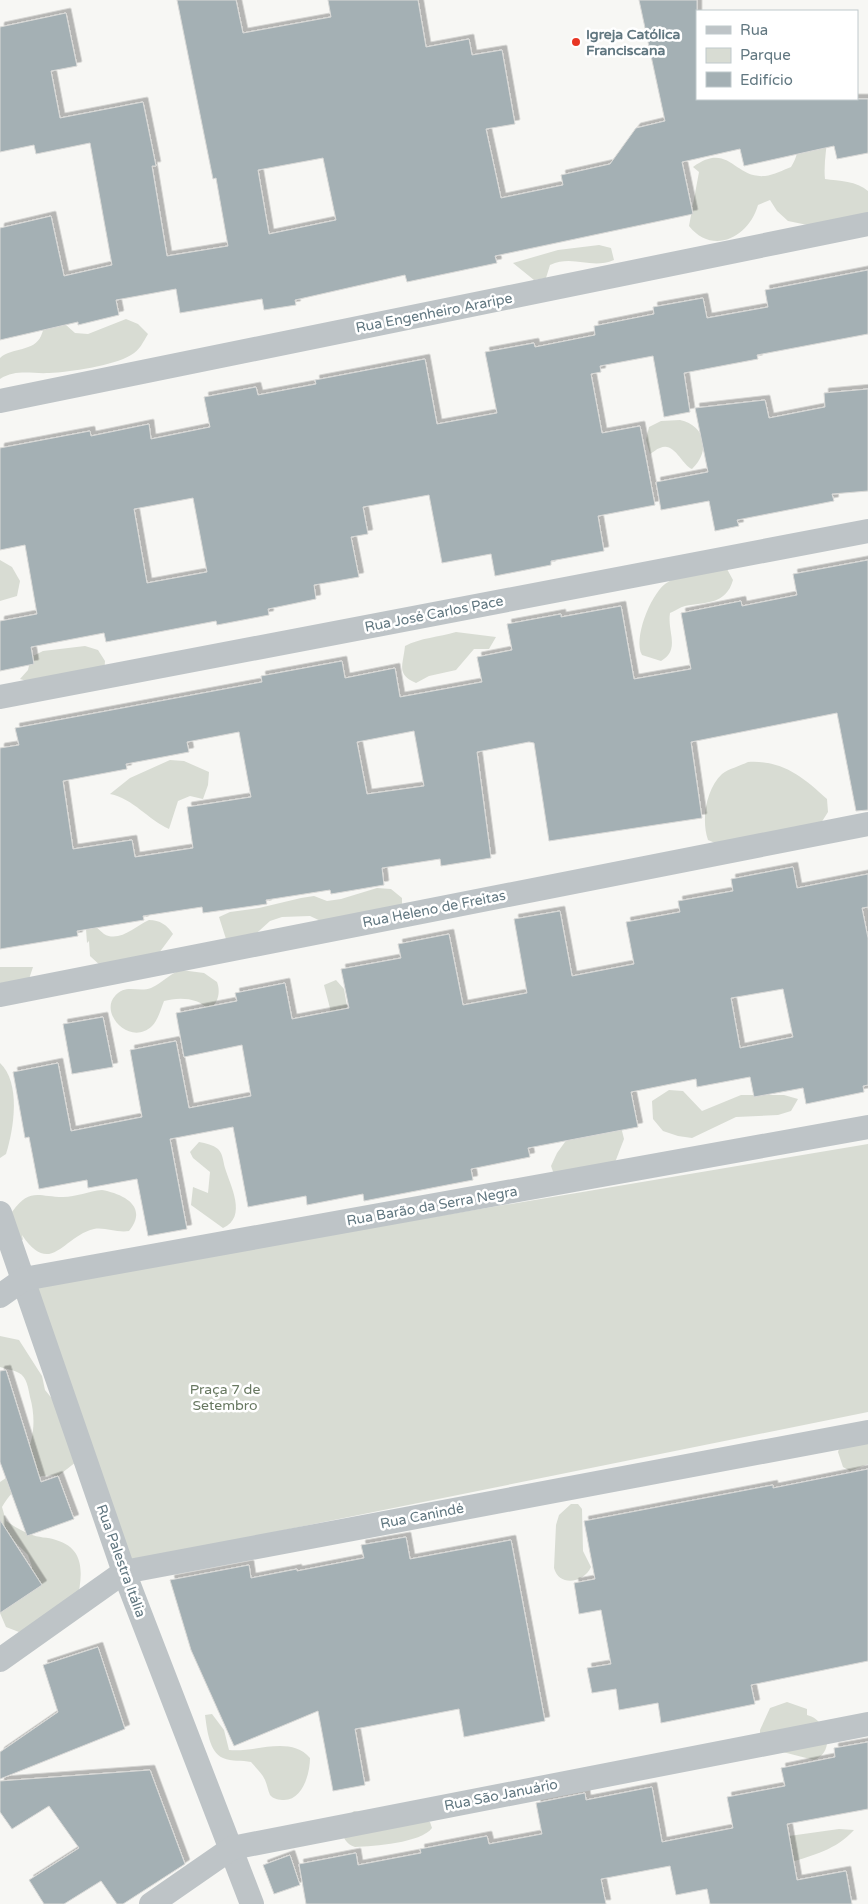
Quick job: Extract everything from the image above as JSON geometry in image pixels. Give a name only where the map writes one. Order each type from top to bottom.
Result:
[{"type":"street","name":"Rua Engenheiro Araripe","points":[[0,401],[868,224]]},
{"type":"street","name":"Rua José Carlos Pace","points":[[0,697],[868,532]]},
{"type":"street","name":"Rua Heleno de Freitas","points":[[0,994],[868,824]]},
{"type":"street","name":"Rua Barão da Serra Negra","points":[[0,1296],[24,1279],[868,1127]]},
{"type":"street","name":"Rua Palestra Itália","points":[[0,1213],[124,1572],[252,1904]]},
{"type":"street","name":"Rua Canindé","points":[[0,1660],[124,1572],[868,1432]]},
{"type":"street","name":"Rua São Januário","points":[[151,1904],[232,1848],[868,1724]]},
{"type":"green space","points":[[789,100],[816,100],[822,108],[827,127],[825,179],[853,183],[868,191],[868,218],[827,229],[788,221],[777,211],[770,200],[758,205],[747,226],[739,234],[729,239],[709,240],[698,235],[689,226],[699,172],[693,167],[705,160],[723,159],[746,172],[765,176],[791,167],[798,147],[788,108]]},
{"type":"green space","points":[[599,245],[611,248],[614,260],[605,263],[559,262],[550,265],[546,278],[534,280],[513,263],[558,250]]},
{"type":"green space","points":[[47,308],[75,333],[88,334],[126,319],[138,324],[148,334],[137,351],[114,362],[68,371],[18,373],[0,379],[0,358],[10,352],[33,345],[38,341],[43,329]]},
{"type":"green space","points":[[680,420],[696,428],[703,440],[702,455],[692,469],[670,448],[660,448],[650,454],[646,440],[649,427],[661,421]]},
{"type":"green space","points":[[0,560],[12,567],[20,581],[17,596],[0,601]]},
{"type":"green space","points":[[703,569],[727,569],[733,580],[730,588],[720,598],[707,603],[683,607],[670,613],[672,646],[667,657],[661,661],[642,655],[640,648],[641,629],[644,618],[659,590],[665,584],[686,572]]},
{"type":"green space","points":[[456,632],[496,637],[489,649],[474,649],[456,670],[429,676],[416,683],[403,673],[402,664],[405,646],[423,639]]},
{"type":"green space","points":[[85,646],[98,650],[105,661],[104,676],[44,686],[20,679],[28,670],[31,657],[43,651]]},
{"type":"green space","points":[[170,760],[184,761],[209,772],[208,785],[203,799],[190,796],[178,801],[169,829],[126,800],[110,794],[130,778]]},
{"type":"green space","points":[[748,762],[760,762],[781,767],[809,783],[827,799],[828,812],[821,823],[720,845],[708,840],[705,814],[712,788],[722,774]]},
{"type":"green space","points":[[377,888],[391,889],[402,898],[402,906],[327,924],[310,916],[282,917],[270,921],[248,941],[226,939],[219,917],[230,912],[314,896],[327,901],[341,899]]},
{"type":"green space","points":[[149,920],[163,924],[173,934],[159,953],[102,967],[90,956],[86,929],[92,924],[104,934],[116,936],[127,933]]},
{"type":"green space","points":[[0,967],[33,967],[28,982],[0,990]]},
{"type":"green space","points":[[181,970],[204,973],[217,982],[218,998],[211,1008],[208,1010],[194,1000],[169,1000],[164,1001],[154,1024],[143,1031],[135,1033],[119,1025],[111,1011],[111,1003],[119,992],[128,989],[141,990],[151,988]]},
{"type":"green space","points":[[336,980],[344,989],[349,1018],[331,1012],[324,985]]},
{"type":"green space","points":[[0,1063],[7,1072],[11,1082],[14,1106],[9,1143],[6,1154],[0,1158]]},
{"type":"green space","points":[[669,1090],[683,1091],[702,1111],[741,1095],[784,1095],[798,1099],[791,1111],[778,1115],[736,1117],[692,1138],[663,1131],[653,1119],[652,1101]]},
{"type":"green space","points":[[621,1127],[624,1139],[614,1165],[556,1180],[551,1166],[557,1153],[573,1131]]},
{"type":"green space","points":[[199,1142],[212,1145],[220,1151],[233,1192],[236,1209],[235,1216],[223,1228],[191,1205],[193,1187],[208,1193],[210,1172],[193,1158],[190,1152]]},
{"type":"green space","name":"Praça 7 de Setembro","points":[[868,1144],[868,1412],[131,1561],[34,1284]]},
{"type":"green space","points":[[102,1190],[125,1198],[135,1208],[136,1215],[129,1231],[94,1229],[83,1233],[57,1251],[49,1254],[41,1253],[32,1247],[22,1235],[23,1240],[17,1237],[12,1212],[18,1204],[29,1196],[68,1197]]},
{"type":"green space","points":[[0,1336],[19,1340],[42,1376],[45,1390],[54,1401],[76,1462],[58,1476],[40,1476],[25,1482],[13,1492],[2,1507],[6,1521],[33,1535],[66,1544],[78,1557],[80,1565],[81,1574],[77,1601],[32,1628],[19,1632],[6,1627],[0,1613],[28,1581],[32,1567],[28,1555],[13,1540],[0,1534],[0,1482],[19,1466],[30,1445],[33,1433],[33,1409],[24,1377],[17,1372],[0,1367]]},
{"type":"green space","points":[[868,1438],[868,1464],[850,1471],[843,1467],[838,1452],[840,1446]]},
{"type":"green space","points":[[571,1504],[578,1504],[582,1509],[583,1551],[591,1567],[583,1577],[572,1581],[561,1578],[554,1568],[556,1525],[559,1515]]},
{"type":"green space","points":[[787,1702],[807,1709],[807,1715],[814,1718],[824,1729],[827,1736],[827,1744],[821,1756],[814,1760],[775,1750],[760,1737],[760,1730],[770,1708]]},
{"type":"green space","points":[[212,1714],[224,1730],[229,1750],[282,1746],[293,1747],[302,1751],[310,1758],[309,1771],[301,1791],[291,1799],[282,1800],[274,1798],[270,1795],[262,1775],[251,1762],[230,1760],[218,1755],[210,1740],[205,1715]]},
{"type":"green space","points":[[354,1811],[430,1822],[432,1828],[418,1837],[408,1840],[385,1845],[355,1847],[349,1844],[343,1836],[346,1820]]},
{"type":"green space","points":[[839,1829],[854,1830],[832,1847],[789,1863],[789,1836]]},
{"type":"building","points":[[177,0],[236,0],[243,33],[331,17],[328,0],[418,0],[426,47],[469,39],[472,55],[502,50],[515,124],[486,129],[501,198],[563,185],[561,175],[610,164],[636,128],[665,121],[639,0],[697,0],[696,100],[868,99],[868,153],[837,159],[834,146],[744,166],[740,149],[682,162],[693,214],[495,256],[497,263],[407,282],[405,275],[295,300],[296,305],[264,310],[262,299],[180,313],[176,289],[116,300],[119,315],[78,325],[78,322],[0,340],[0,228],[51,216],[64,276],[112,265],[90,143],[36,154],[34,145],[0,152],[0,27],[66,13],[77,66],[51,71],[60,118],[143,102],[156,166],[152,166],[167,256],[228,246],[216,178],[213,179]],"holes":[[[323,158],[336,220],[269,234],[258,170]]]},
{"type":"building","points":[[868,270],[868,334],[757,355],[758,359],[684,373],[690,412],[664,417],[653,356],[600,366],[601,372],[591,374],[602,433],[640,426],[655,505],[598,516],[604,551],[551,561],[551,565],[495,576],[491,554],[442,563],[429,495],[363,507],[368,534],[351,537],[359,577],[314,585],[316,599],[268,609],[269,615],[217,625],[216,621],[106,642],[104,633],[31,647],[34,664],[0,671],[0,621],[37,614],[25,545],[0,550],[0,448],[90,431],[91,436],[149,424],[151,439],[210,427],[204,397],[256,387],[258,395],[316,384],[315,380],[425,359],[437,424],[497,413],[485,352],[534,343],[535,347],[595,335],[594,326],[654,314],[653,307],[703,298],[707,318],[768,307],[765,290]],"holes":[[[193,498],[207,572],[147,583],[134,509]]]},
{"type":"building","points":[[868,389],[868,491],[832,494],[834,501],[737,520],[739,526],[715,531],[709,501],[661,510],[656,482],[708,472],[695,408],[765,400],[769,418],[825,407],[824,393]]},
{"type":"building","points":[[868,560],[868,810],[856,811],[837,713],[691,742],[702,818],[549,841],[534,743],[529,742],[477,752],[491,858],[441,866],[440,859],[382,868],[384,885],[331,894],[330,890],[266,900],[267,904],[203,913],[202,907],[143,916],[144,920],[77,931],[78,936],[0,949],[0,748],[19,745],[15,728],[262,682],[261,676],[342,661],[345,678],[395,668],[400,697],[482,682],[477,657],[512,650],[507,624],[561,614],[561,617],[621,606],[634,679],[691,669],[681,613],[741,601],[742,606],[797,595],[793,574]],"holes":[[[414,731],[424,786],[367,794],[357,742]],[[239,732],[251,797],[187,807],[193,848],[135,857],[132,840],[73,849],[63,781],[127,769],[126,764],[189,752],[187,742]]]},
{"type":"building","points":[[793,867],[797,888],[868,874],[868,907],[862,908],[868,938],[868,1085],[863,1086],[864,1092],[806,1104],[803,1088],[754,1097],[750,1077],[697,1087],[696,1079],[631,1092],[638,1127],[528,1148],[530,1157],[471,1169],[473,1180],[364,1201],[363,1194],[307,1205],[306,1196],[248,1207],[233,1127],[170,1139],[187,1229],[148,1236],[137,1179],[88,1188],[87,1180],[39,1189],[29,1137],[25,1138],[13,1072],[58,1063],[71,1131],[142,1117],[130,1050],[176,1041],[189,1108],[251,1096],[242,1045],[184,1057],[176,1013],[237,1001],[235,993],[285,983],[292,1019],[349,1008],[341,969],[401,958],[398,944],[449,934],[463,1005],[527,993],[514,919],[560,911],[572,976],[634,964],[626,922],[680,912],[678,901],[733,891],[731,879]],"holes":[[[783,989],[793,1037],[740,1048],[731,998]]]},
{"type":"building","points":[[103,1017],[113,1067],[72,1074],[63,1024]]},
{"type":"building","points":[[6,1370],[41,1482],[58,1476],[74,1519],[27,1536],[0,1462],[0,1371]]},
{"type":"building","points":[[868,1469],[868,1661],[751,1685],[755,1704],[661,1723],[658,1703],[619,1710],[616,1689],[592,1693],[587,1668],[611,1664],[601,1610],[579,1614],[574,1583],[595,1579],[584,1521],[773,1485],[773,1488]]},
{"type":"building","points":[[0,1520],[42,1585],[0,1613]]},
{"type":"building","points":[[406,1537],[410,1559],[511,1540],[545,1721],[464,1737],[459,1709],[355,1729],[365,1785],[333,1791],[318,1711],[234,1746],[191,1650],[170,1580],[249,1565],[251,1578],[297,1569],[297,1571],[364,1558],[361,1545]]},
{"type":"building","points":[[98,1647],[125,1729],[0,1779],[0,1752],[58,1712],[43,1665]]},
{"type":"building","points":[[868,1742],[868,1809],[787,1824],[797,1880],[846,1871],[852,1904],[710,1904],[707,1889],[676,1895],[670,1866],[601,1879],[606,1904],[306,1904],[299,1864],[356,1853],[358,1865],[421,1853],[420,1849],[487,1836],[489,1844],[542,1834],[536,1803],[585,1793],[586,1800],[652,1787],[662,1842],[733,1828],[727,1797],[785,1786],[781,1768],[835,1757],[834,1748]]},
{"type":"building","points":[[150,1770],[185,1864],[123,1904],[117,1904],[101,1881],[64,1904],[44,1904],[29,1880],[79,1848],[49,1806],[12,1829],[0,1812],[0,1781]]},
{"type":"building","points":[[290,1855],[300,1885],[274,1894],[263,1865]]},
{"type":"place","name":"Igreja Católica Franciscana","points":[[576,42]]}]
